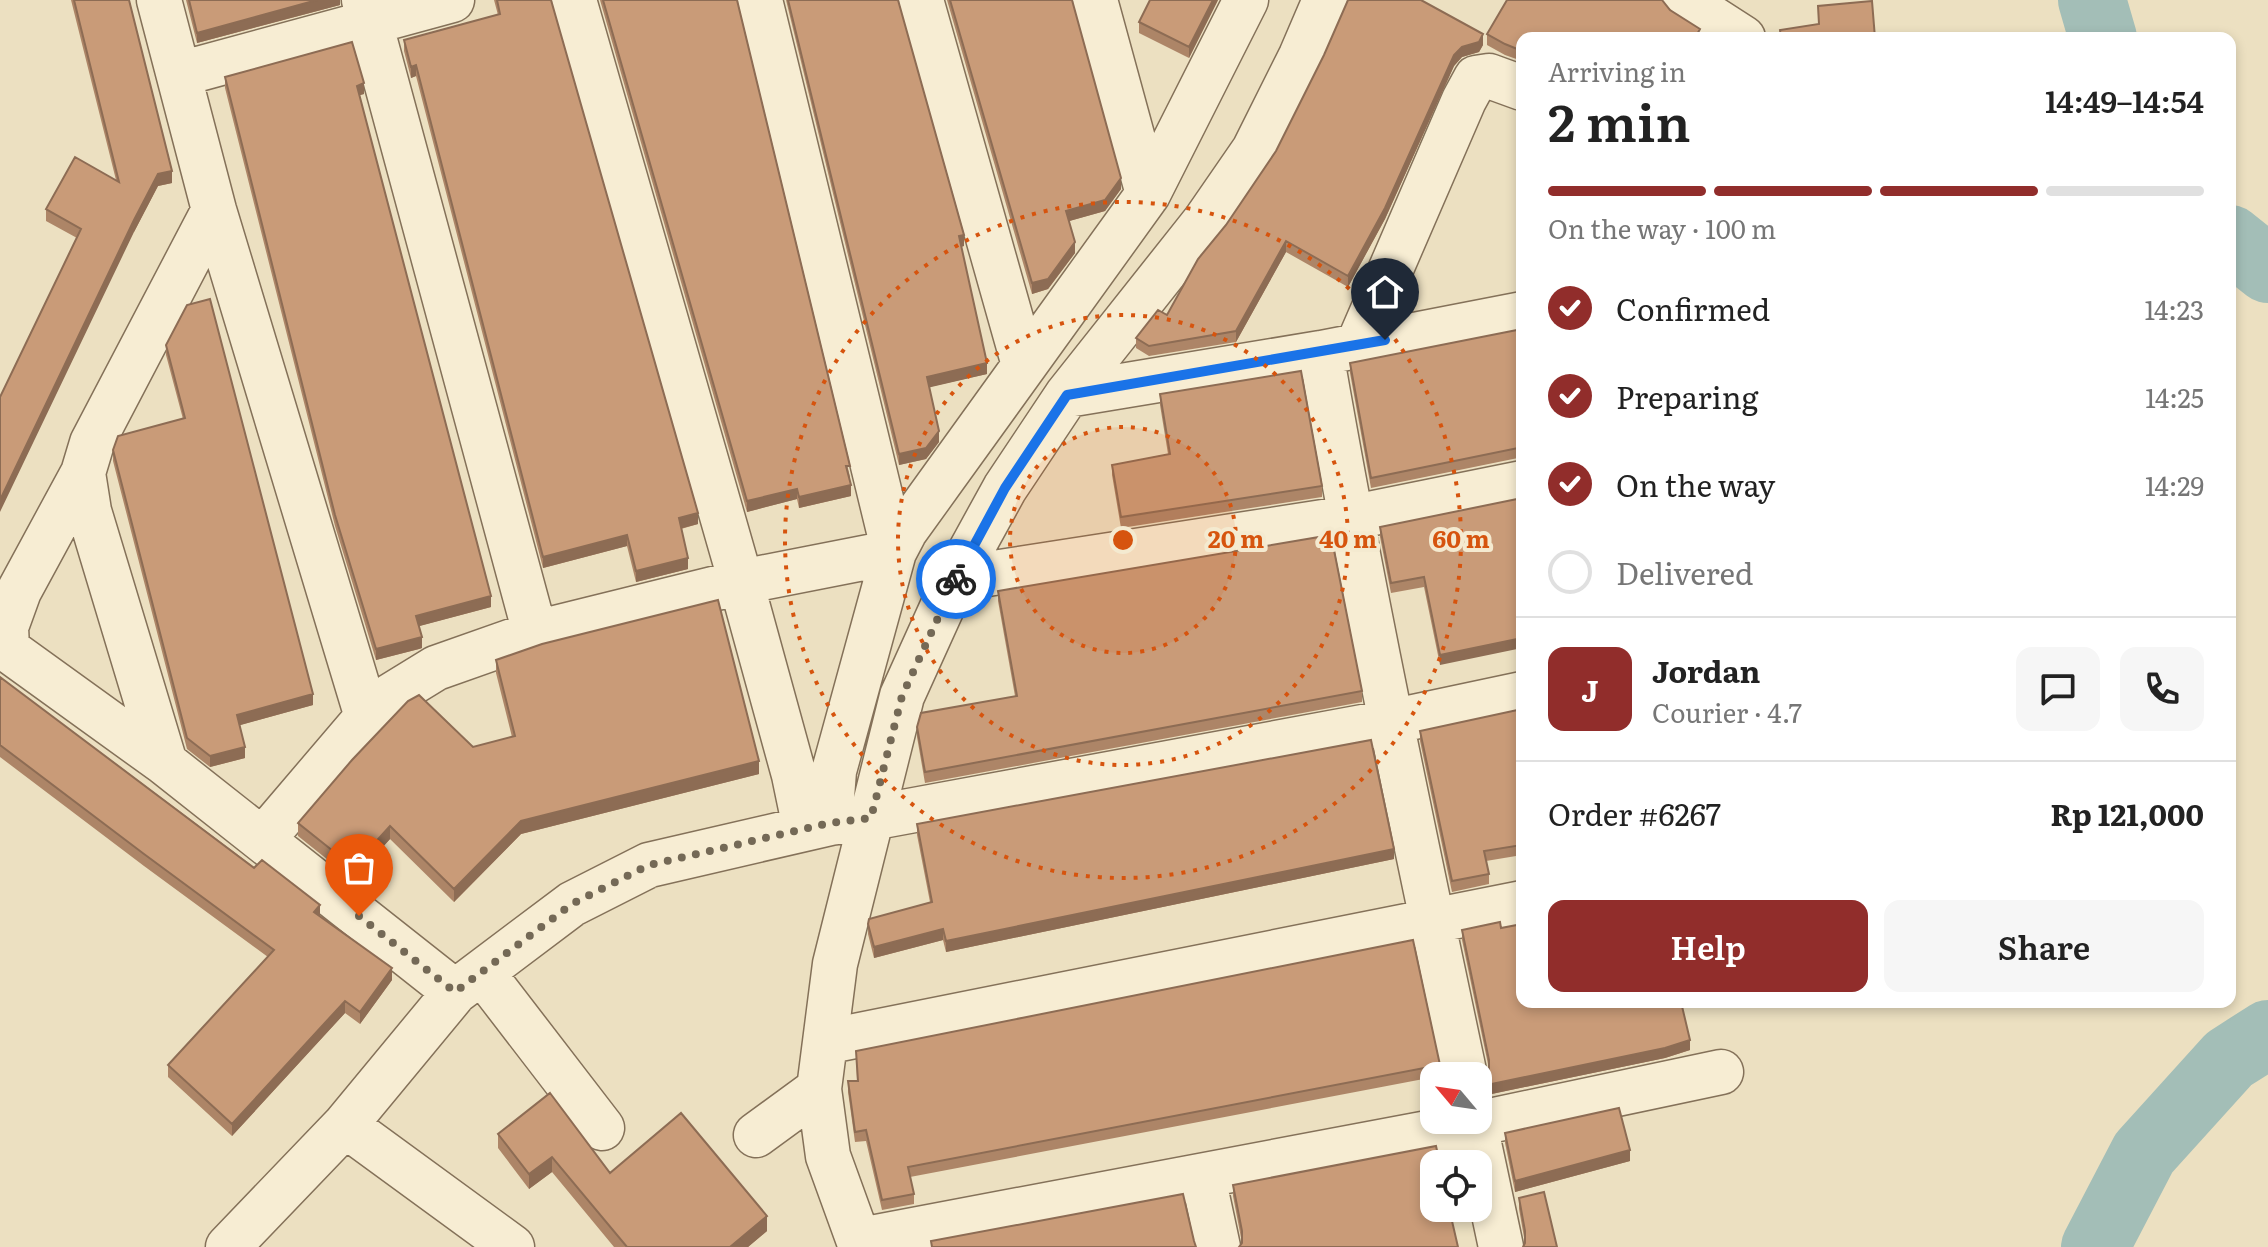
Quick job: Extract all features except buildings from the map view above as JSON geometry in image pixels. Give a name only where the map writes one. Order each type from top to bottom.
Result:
[{"type":"street","points":[[159,0],[214,210],[367,717]]},
{"type":"street","points":[[180,74],[367,11],[452,0]]},
{"type":"street","points":[[574,0],[794,775],[836,823]]},
{"type":"street","points":[[760,0],[894,552]]},
{"type":"street","points":[[921,0],[1024,365]]},
{"type":"street","points":[[1095,0],[1148,194]]},
{"type":"street","points":[[1246,0],[1148,194],[905,531],[894,552],[834,771],[835,964],[819,1089],[828,1156],[860,1244],[1420,1133]]},
{"type":"street","points":[[836,823],[902,696],[955,579],[1005,488],[1067,395],[1205,221],[1254,150],[1325,0]]},
{"type":"street","points":[[1684,0],[1734,32]]},
{"type":"street","points":[[367,11],[535,633]]},
{"type":"street","points":[[1462,1062],[1349,518],[1339,349],[1476,78],[1489,76],[1516,86]]},
{"type":"street","points":[[214,210],[102,421],[83,473],[19,591],[6,627],[7,649],[165,763],[263,839],[468,982],[602,1128]]},
{"type":"street","points":[[1067,395],[1516,315]]},
{"type":"street","points":[[83,473],[89,511],[165,763]]},
{"type":"street","points":[[955,579],[1349,518],[1516,484]]},
{"type":"street","points":[[263,839],[367,717],[392,695],[436,668],[535,633],[741,582],[894,552]]},
{"type":"street","points":[[228,1247],[345,1125],[468,982],[572,904],[649,865],[836,823],[1390,722],[1516,695]]},
{"type":"street","points":[[825,1042],[1516,904]]},
{"type":"street","points":[[1492,1119],[1721,1072]]},
{"type":"street","points":[[756,1135],[819,1089]]},
{"type":"street","points":[[345,1125],[512,1247]]},
{"type":"street","points":[[1477,1134],[1501,1247]]},
{"type":"street","points":[[1203,1177],[1218,1247]]},
{"type":"waterway","points":[[2092,0],[2101,32]]},
{"type":"waterway","points":[[2236,244],[2268,269]]},
{"type":"waterway","points":[[2095,1247],[2144,1153],[2229,1059],[2268,1034]]},
{"type":"way so far","points":[[359,916],[455,992],[572,904],[649,865],[830,823],[871,818],[902,696],[956,579]]},
{"type":"route","points":[[956,579],[1005,488],[1067,395],[1385,340]]}]
